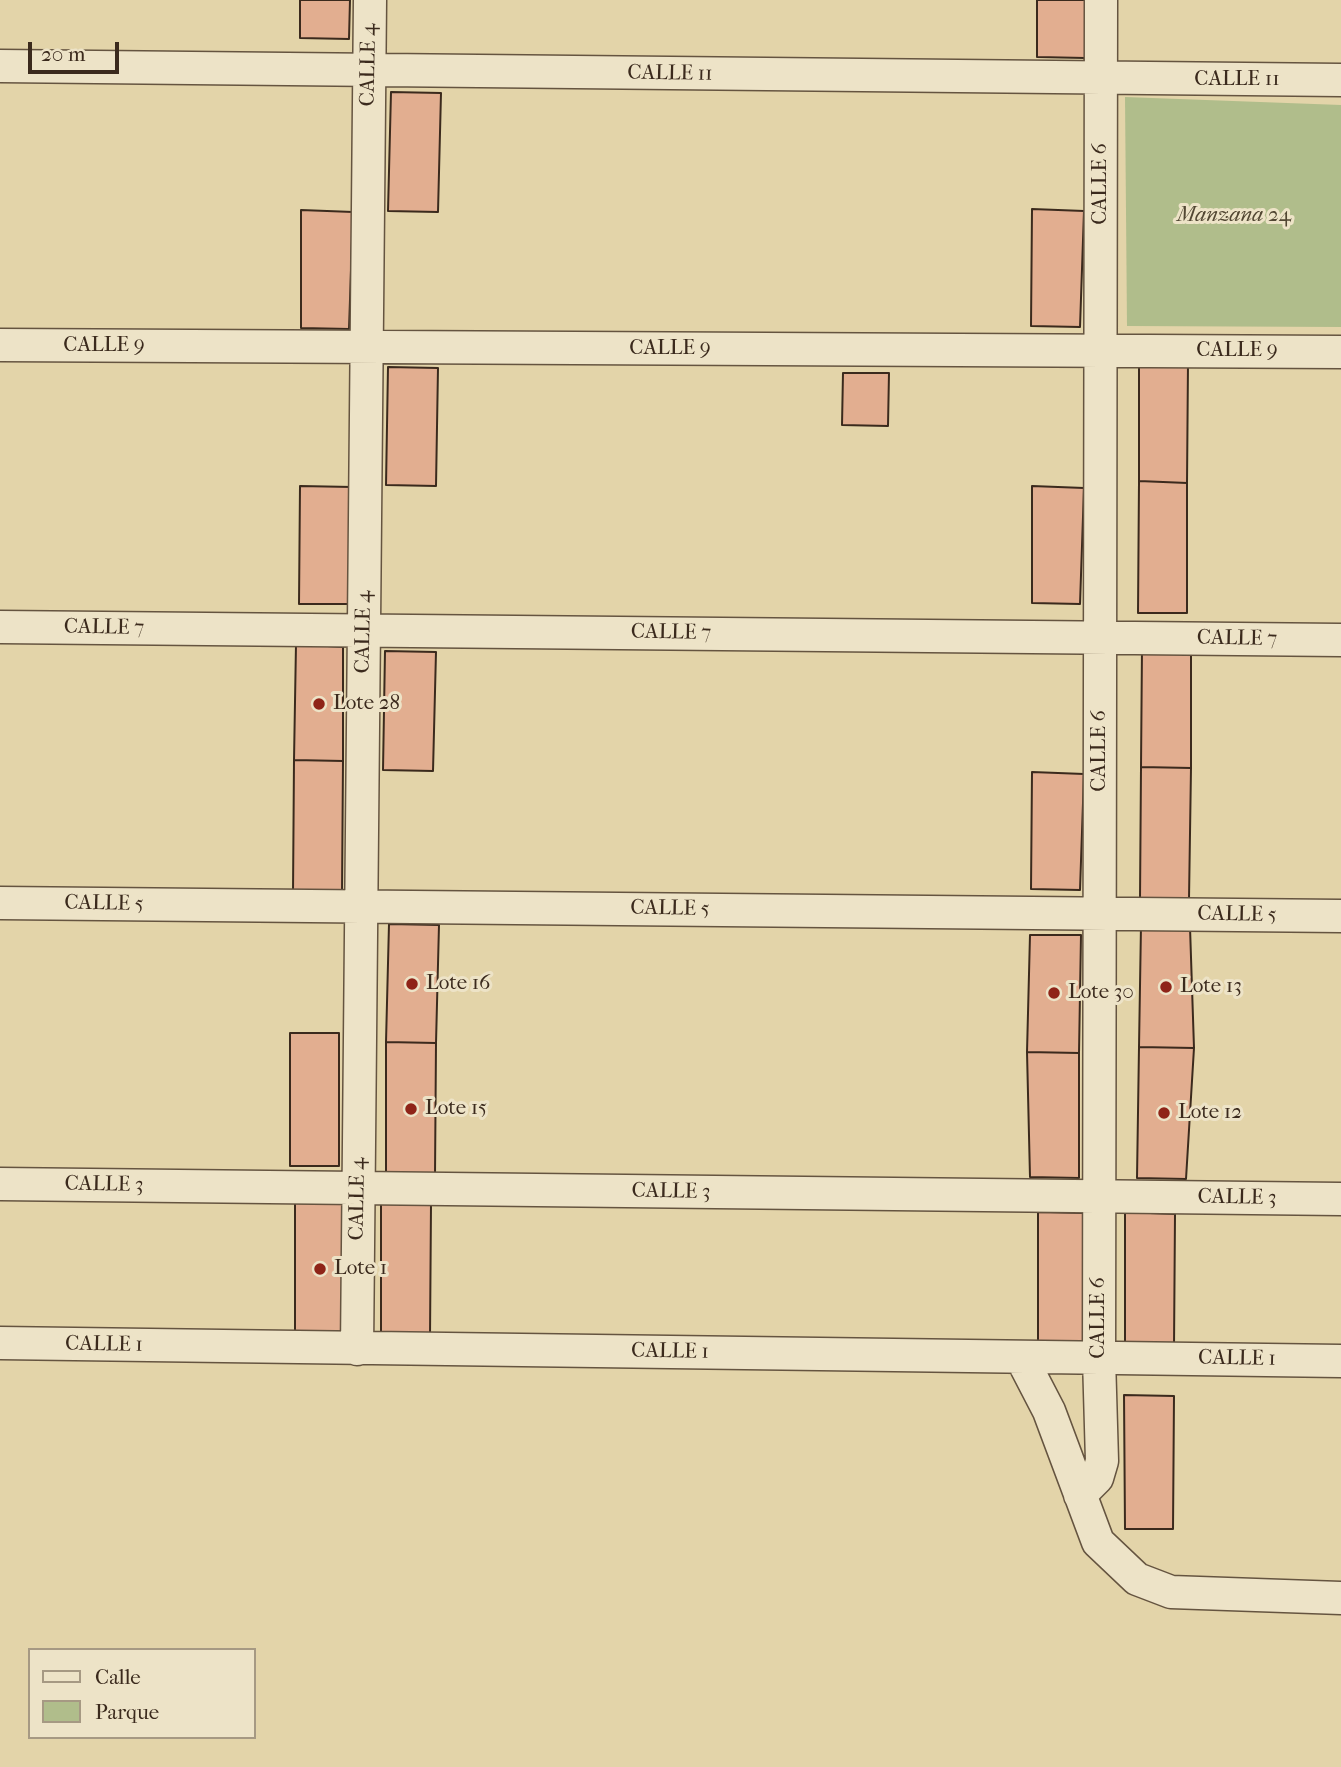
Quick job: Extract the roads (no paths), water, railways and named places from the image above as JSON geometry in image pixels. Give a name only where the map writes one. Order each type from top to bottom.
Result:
[{"type":"street","name":"CALLE 4","points":[[357,1349],[370,0]]},
{"type":"street","name":"CALLE 6","points":[[1080,1495],[1097,1478],[1102,1461],[1099,1358],[1101,0]]},
{"type":"street","name":"CALLE 11","points":[[0,66],[1341,80]]},
{"type":"street","name":"CALLE 9","points":[[0,345],[1341,352]]},
{"type":"street","name":"CALLE 7","points":[[0,627],[1341,640]]},
{"type":"street","name":"CALLE 5","points":[[0,903],[1341,916]]},
{"type":"street","name":"CALLE 3","points":[[0,1184],[1341,1199]]},
{"type":"street","name":"CALLE 1","points":[[0,1343],[1341,1361]]},
{"type":"street","points":[[1021,1357],[1049,1411],[1098,1542],[1137,1579],[1171,1592],[1191,1594],[1341,1598]]},
{"type":"place","name":"Lote 28","points":[[319,704]]},
{"type":"place","name":"Lote 16","points":[[412,984]]},
{"type":"place","name":"Lote 13","points":[[1166,987]]},
{"type":"place","name":"Lote 30","points":[[1054,993]]},
{"type":"place","name":"Lote 15","points":[[411,1109]]},
{"type":"place","name":"Lote 12","points":[[1164,1113]]},
{"type":"place","name":"Lote 1","points":[[320,1269]]},
{"type":"park label","name":"Manzana 24","points":[[1234,216]]}]
